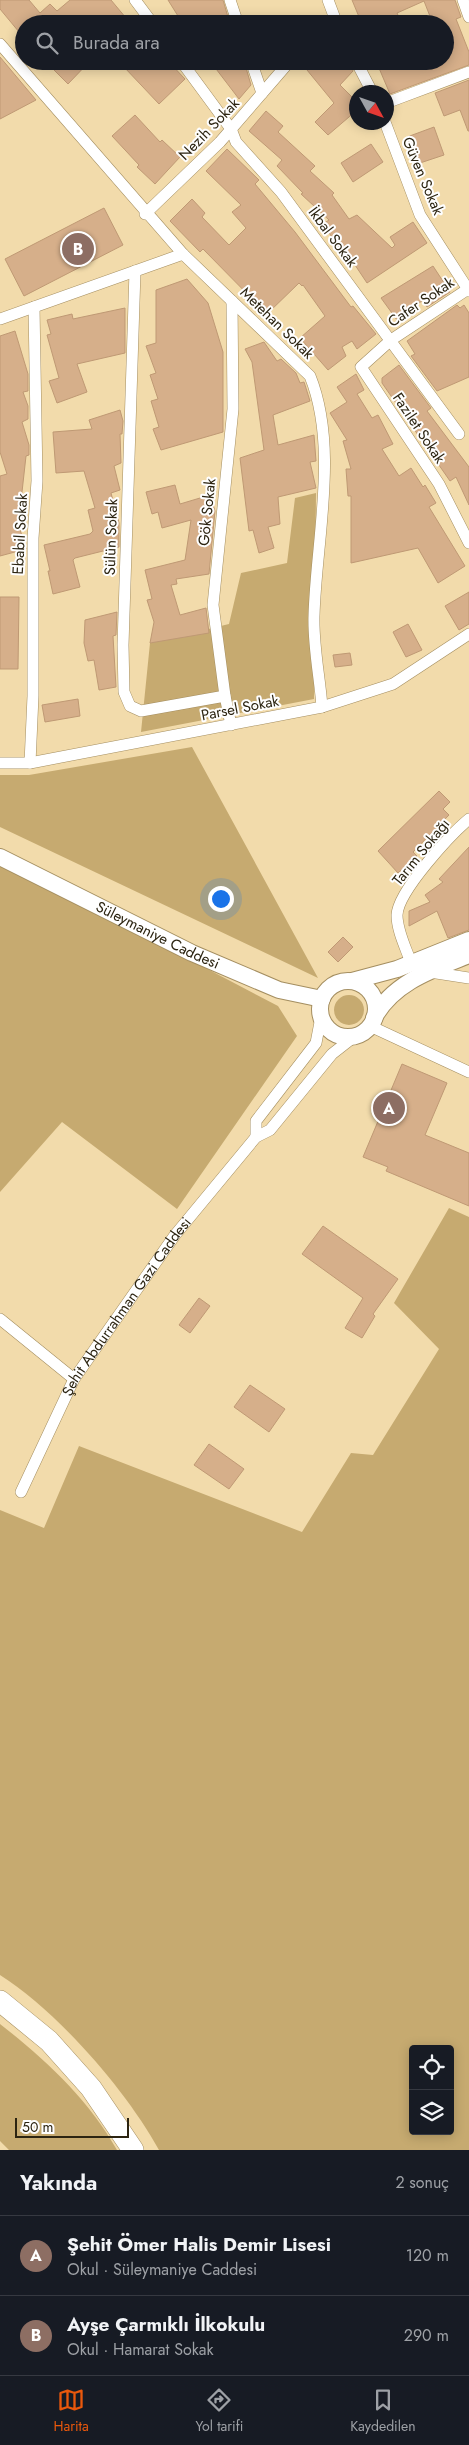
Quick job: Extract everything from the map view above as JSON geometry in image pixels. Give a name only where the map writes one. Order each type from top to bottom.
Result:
[{"type":"highway","points":[[0,2001],[49,2041],[90,2088],[133,2150]]},
{"type":"street","points":[[135,0],[146,15]]},
{"type":"street","points":[[230,0],[235,15]]},
{"type":"street","points":[[328,0],[333,15]]},
{"type":"street","points":[[463,0],[469,17]]},
{"type":"street","name":"Metehan Sokak","points":[[0,44],[15,62]]},
{"type":"street","name":"Metehan Sokak","points":[[22,70],[145,214],[183,254],[310,376],[316,392],[325,454],[314,618],[322,707]]},
{"type":"street","name":"İkbal Sokak","points":[[188,70],[232,129],[236,142],[281,192],[459,434]]},
{"type":"street","points":[[254,70],[262,94]]},
{"type":"street","name":"Nezih Sokak","points":[[145,214],[232,129],[282,70]]},
{"type":"street","points":[[361,70],[368,85]]},
{"type":"street","points":[[394,100],[469,72]]},
{"type":"street","name":"Güven Sokak","points":[[387,130],[420,216],[468,290]]},
{"type":"street","points":[[0,319],[183,254]]},
{"type":"street","name":"Sülün Sokak","points":[[135,271],[123,644],[124,692],[130,706],[141,711],[225,696]]},
{"type":"street","name":"Cafer Sokak","points":[[391,340],[468,290]]},
{"type":"street","name":"Gök Sokak","points":[[231,726],[225,696],[213,604],[233,409],[232,301]]},
{"type":"street","name":"Ebabil Sokak","points":[[30,763],[33,696],[33,538],[37,481],[34,307]]},
{"type":"street","name":"Fazilet Sokak","points":[[391,340],[361,367],[438,484],[469,543]]},
{"type":"street","name":"Parsel Sokak","points":[[0,763],[30,763],[231,726],[322,707],[393,684],[469,634]]},
{"type":"street","name":"Tarım Sokağı","points":[[411,963],[399,929],[397,913],[404,893],[443,846],[469,819]]},
{"type":"street","name":"Süleymaniye Caddesi","points":[[0,857],[192,953],[279,990],[322,999]]},
{"type":"street","points":[[469,940],[411,963],[333,985],[322,999],[316,1043],[256,1121],[256,1137],[270,1130],[332,1054],[372,1022],[382,1004],[393,992],[430,972],[469,955]]},
{"type":"street","points":[[430,972],[469,978]]},
{"type":"street","points":[[352,981],[369,990],[374,999],[372,1022]]},
{"type":"street","points":[[321,1017],[325,1024],[338,1035],[356,1036]]},
{"type":"street","points":[[372,1022],[469,1072]]},
{"type":"street","name":"Şehit Abdurrahman Gazi Caddesi","points":[[21,1492],[74,1379],[175,1235],[256,1137]]},
{"type":"street","points":[[0,1319],[74,1379]]},
{"type":"shaded area","points":[[316,493],[314,699],[141,732],[150,643],[229,624],[241,573],[287,563],[295,498]]},
{"type":"shaded area","points":[[192,747],[318,978],[0,827],[0,775],[29,775]]},
{"type":"shaded area","points":[[0,860],[278,1006],[297,1036],[177,1209],[62,1122],[0,1192]]},
{"type":"shaded area","points":[[349,995],[360,999],[364,1010],[360,1021],[349,1025],[338,1021],[334,1010],[338,999]]},
{"type":"shaded area","points":[[449,1208],[469,1217],[469,2150],[159,2150],[128,2103],[89,2054],[45,2010],[0,1975],[0,1510],[44,1528],[79,1446],[302,1532],[351,1453],[373,1455],[439,1349],[394,1303]]},
{"type":"shaded area","points":[[0,2024],[33,2051],[80,2097],[117,2150],[9,2150],[0,2141]]},
{"type":"building","points":[[0,0],[29,0],[40,13],[50,4],[57,11],[70,0],[111,0],[124,15],[15,15],[15,27],[0,9]]},
{"type":"building","points":[[168,0],[223,0],[227,15],[177,15]]},
{"type":"building","points":[[352,0],[455,0],[461,17],[456,19],[469,52],[469,65],[394,93],[394,85],[386,85],[380,70],[454,70],[454,15],[429,15],[424,1],[397,13],[398,15],[358,15]]},
{"type":"building","points":[[0,57],[36,100],[0,119]]},
{"type":"building","points":[[54,70],[81,70],[68,84]]},
{"type":"building","points":[[127,70],[176,70],[185,79],[159,104]]},
{"type":"building","points":[[217,70],[247,70],[251,85],[239,99]]},
{"type":"building","points":[[307,70],[353,70],[340,85],[349,94],[349,117],[328,135],[315,122],[334,103]]},
{"type":"building","points":[[469,80],[468,131],[460,110],[444,116],[435,93]]},
{"type":"building","points":[[266,111],[283,126],[278,132],[315,166],[310,171],[334,193],[332,195],[349,219],[357,215],[392,248],[395,245],[390,237],[413,222],[427,243],[367,283],[343,247],[340,249],[323,224],[329,220],[301,194],[303,193],[277,166],[282,160],[249,131]]},
{"type":"building","points":[[135,115],[160,142],[162,140],[180,157],[155,184],[137,167],[139,165],[112,136]]},
{"type":"building","points":[[434,127],[444,155],[417,164],[407,137]]},
{"type":"building","points":[[371,144],[383,162],[353,182],[341,163]]},
{"type":"building","points":[[227,149],[259,180],[255,184],[295,232],[351,307],[353,306],[376,334],[357,349],[352,341],[342,347],[346,356],[328,370],[300,338],[325,316],[303,285],[299,283],[267,314],[203,249],[200,252],[170,221],[192,199],[205,213],[202,217],[229,245],[246,228],[232,212],[241,205],[206,171]]},
{"type":"building","points":[[104,208],[123,245],[24,296],[5,259]]},
{"type":"building","points":[[433,266],[450,292],[427,307],[423,300],[397,320],[381,298]]},
{"type":"building","points":[[187,279],[208,303],[223,352],[223,432],[161,450],[153,429],[159,427],[151,401],[158,399],[150,375],[156,373],[146,346],[156,343],[156,290]]},
{"type":"building","points":[[457,305],[460,308],[464,305],[469,313],[469,377],[437,391],[411,356],[415,354],[407,341]]},
{"type":"building","points":[[125,308],[125,353],[77,364],[87,392],[57,403],[49,381],[59,378],[47,335],[51,334],[47,320],[72,314],[73,319]]},
{"type":"building","points":[[15,331],[28,374],[28,391],[23,392],[28,406],[28,419],[22,422],[29,445],[21,501],[25,500],[26,521],[18,523],[26,549],[0,556],[0,476],[7,474],[0,452],[0,336]]},
{"type":"building","points":[[264,342],[277,361],[281,359],[296,373],[300,383],[304,382],[310,401],[273,415],[278,445],[314,435],[316,461],[310,462],[316,488],[278,497],[280,524],[268,527],[274,548],[259,553],[253,530],[249,531],[240,458],[264,450],[252,362],[245,349]]},
{"type":"building","points":[[399,365],[431,408],[427,411],[469,467],[469,505],[456,477],[450,481],[382,383],[382,378]]},
{"type":"building","points":[[356,374],[364,390],[357,394],[372,418],[378,415],[393,444],[382,449],[399,476],[411,468],[423,487],[425,485],[436,503],[429,507],[465,566],[438,583],[418,548],[351,563],[351,496],[348,496],[346,469],[351,469],[343,441],[347,440],[330,413],[347,402],[337,387]]},
{"type":"building","points":[[120,410],[123,421],[122,434],[120,434],[121,463],[114,466],[120,490],[111,493],[119,523],[119,547],[75,558],[73,560],[80,587],[53,594],[44,545],[90,534],[93,531],[88,510],[95,508],[84,471],[56,473],[53,432],[92,429],[89,420]]},
{"type":"building","points":[[175,485],[180,504],[210,495],[215,511],[209,574],[176,579],[177,584],[171,585],[180,615],[206,608],[209,633],[150,643],[154,622],[147,600],[152,599],[145,570],[185,560],[191,520],[162,528],[158,512],[152,514],[146,492]]},
{"type":"building","points":[[469,592],[469,624],[459,630],[445,606]]},
{"type":"building","points":[[0,597],[19,597],[18,669],[0,669]]},
{"type":"building","points":[[117,612],[116,635],[113,636],[116,687],[99,690],[94,660],[88,661],[84,643],[85,620]]},
{"type":"building","points":[[408,624],[422,650],[406,657],[393,632]]},
{"type":"building","points":[[350,653],[352,665],[335,667],[333,655]]},
{"type":"building","points":[[78,699],[80,716],[45,722],[42,705]]},
{"type":"building","points":[[439,791],[450,802],[443,809],[449,815],[413,852],[417,856],[398,873],[378,851]]},
{"type":"building","points":[[469,847],[469,930],[448,938],[437,911],[409,926],[409,911],[430,902],[425,895],[443,882],[439,879]]},
{"type":"building","points":[[343,937],[353,947],[338,962],[328,952]]},
{"type":"building","points":[[402,1064],[447,1083],[425,1135],[469,1153],[469,1206],[386,1171],[388,1167],[363,1157]]},
{"type":"building","points":[[323,1226],[398,1279],[373,1314],[375,1316],[362,1338],[345,1328],[363,1298],[302,1254]]},
{"type":"building","points":[[199,1298],[210,1306],[190,1333],[179,1325]]},
{"type":"building","points":[[250,1385],[285,1409],[269,1432],[234,1407]]},
{"type":"building","points":[[209,1444],[244,1469],[229,1489],[194,1465]]},
{"type":"place","name":"Ayşe Çarmıklı İlkokulu","points":[[78,249]]},
{"type":"place","name":"Şehit Ömer Halis Demir Lisesi","points":[[389,1108]]}]
